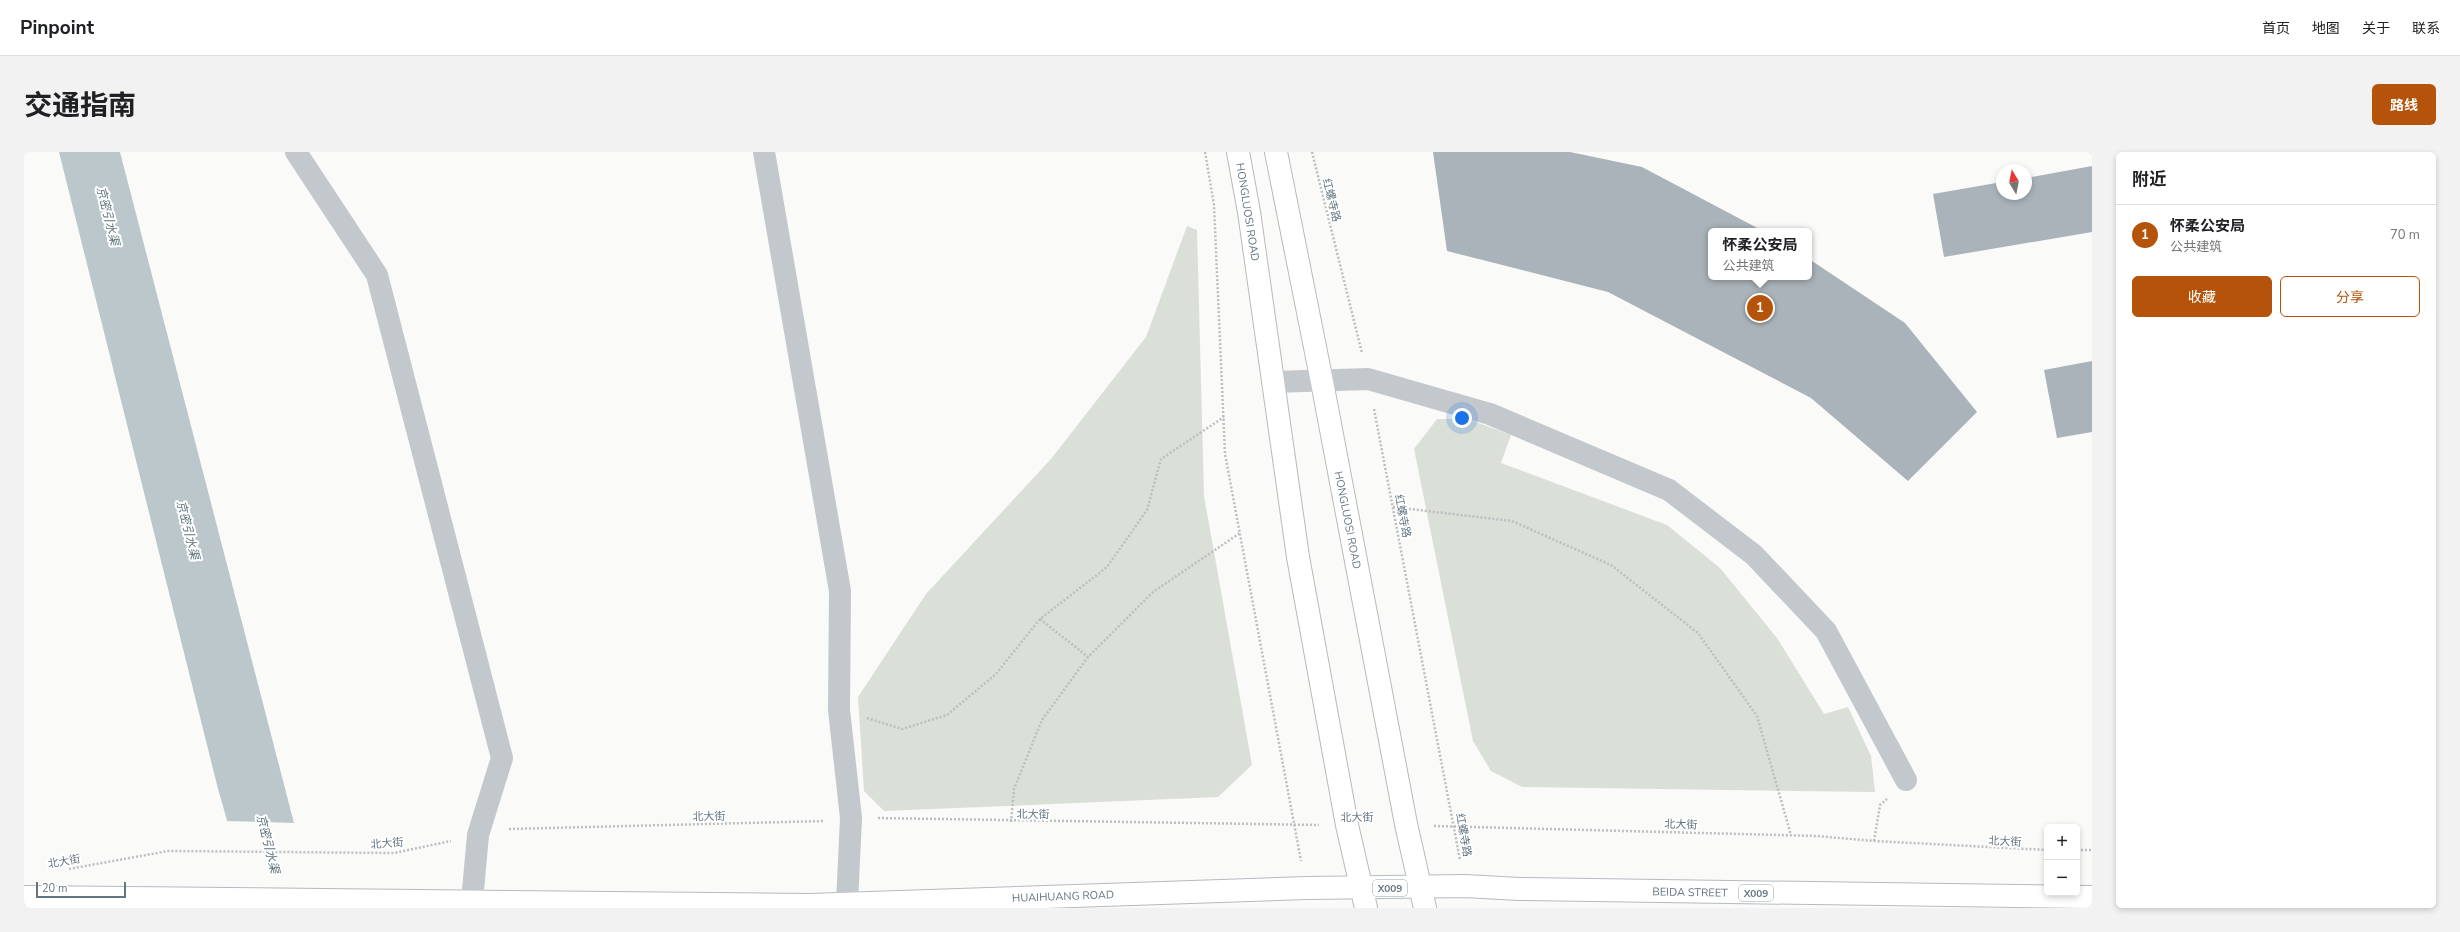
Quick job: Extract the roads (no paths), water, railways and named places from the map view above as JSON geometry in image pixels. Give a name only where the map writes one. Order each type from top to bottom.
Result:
[{"type":"main road","name":"HONGLUOSI ROAD","points":[[1238,152],[1249,212],[1298,557],[1347,825],[1363,898]]},
{"type":"main road","name":"HONGLUOSI ROAD","points":[[1276,152],[1322,382],[1406,824],[1423,898]]},
{"type":"main road","name":"BEIDA STREET","points":[[1363,898],[1423,898],[1465,886],[1518,889],[2092,897]]},
{"type":"main road","name":"HUAIHUANG ROAD","points":[[24,897],[406,901],[847,903],[1307,888],[1363,898]]},
{"type":"street","points":[[296,152],[377,275],[502,758],[478,835],[472,901]]},
{"type":"street","points":[[764,152],[840,591],[839,710],[851,818],[847,903]]},
{"type":"street","points":[[1272,382],[1322,382],[1368,379],[1490,414],[1669,490],[1754,555],[1826,630],[1906,780]]},
{"type":"water","name":"京密引水渠","points":[[59,152],[120,152],[316,908],[252,908],[217,785]]},
{"type":"place","name":"怀柔公安局","points":[[1760,308]]}]
